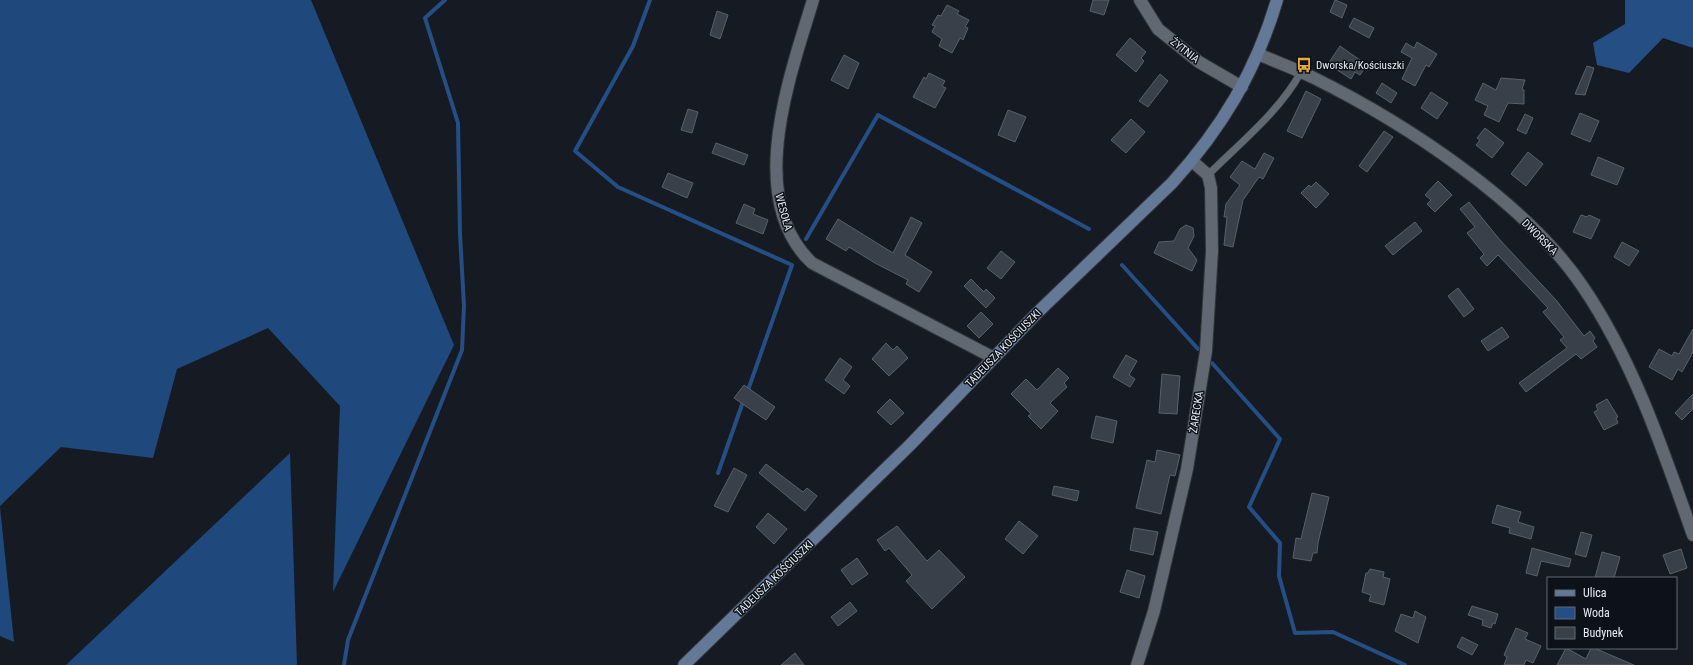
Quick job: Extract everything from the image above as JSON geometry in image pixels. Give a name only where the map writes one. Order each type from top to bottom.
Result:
[{"type":"main road","name":"TADEUSZA KOŚCIUSZKI","points":[[684,665],[910,445],[994,358],[1172,183],[1192,161],[1221,122],[1242,87],[1268,30],[1277,0]]},
{"type":"street","name":"WESOŁA","points":[[813,0],[786,89],[776,156],[777,191],[790,235],[802,254],[812,264],[994,358]]},
{"type":"street","name":"ŻYTNIA","points":[[1140,0],[1158,29],[1199,62],[1242,87]]},
{"type":"street","name":"DWORSKA","points":[[1258,54],[1301,72],[1371,110],[1457,165],[1521,218],[1558,255],[1583,286],[1632,377],[1654,429],[1693,535]]},
{"type":"street","points":[[1192,161],[1208,175]]},
{"type":"street","name":"ŻARECKA","points":[[1137,665],[1154,611],[1187,469],[1206,352],[1212,251],[1211,188],[1208,175]]},
{"type":"lane","points":[[1208,175],[1272,111],[1294,86],[1301,72]]},
{"type":"shaded area","points":[[0,0],[311,0],[454,345],[333,592],[340,406],[268,328],[177,369],[153,458],[61,447],[0,506]]},
{"type":"shaded area","points":[[290,453],[297,665],[66,665]]},
{"type":"shaded area","points":[[0,507],[14,642],[0,636]]},
{"type":"water","points":[[1625,0],[1693,0],[1693,48],[1663,38],[1629,73],[1597,65],[1593,43],[1625,24]]},
{"type":"building","points":[[1093,0],[1109,0],[1104,15],[1090,11]]},
{"type":"building","points":[[1335,0],[1347,5],[1342,18],[1330,12]]},
{"type":"building","points":[[947,5],[959,11],[957,14],[969,20],[965,27],[968,28],[963,40],[960,38],[952,53],[939,46],[942,39],[932,32],[935,26],[932,25],[938,15],[941,16]]},
{"type":"building","points":[[717,11],[728,15],[720,39],[710,35]]},
{"type":"building","points":[[1354,18],[1374,28],[1369,38],[1349,27]]},
{"type":"building","points":[[1130,38],[1146,52],[1141,58],[1144,61],[1136,72],[1116,55]]},
{"type":"building","points":[[1417,42],[1437,54],[1429,67],[1426,65],[1415,86],[1402,79],[1412,58],[1401,52],[1406,43],[1414,48]]},
{"type":"building","points":[[1340,46],[1367,65],[1360,75],[1355,72],[1351,79],[1328,64]]},
{"type":"building","points":[[844,55],[859,63],[848,89],[831,80]]},
{"type":"building","points":[[1587,66],[1594,68],[1585,95],[1575,94]]},
{"type":"building","points":[[929,73],[945,81],[942,86],[946,88],[935,108],[913,97],[924,77],[926,79]]},
{"type":"building","points":[[1160,74],[1168,81],[1148,107],[1139,101]]},
{"type":"building","points":[[1501,78],[1525,80],[1522,89],[1524,90],[1524,104],[1508,103],[1499,122],[1484,115],[1488,106],[1475,100],[1483,83],[1496,90]]},
{"type":"building","points":[[1382,83],[1397,93],[1391,103],[1376,93]]},
{"type":"building","points":[[1306,91],[1321,99],[1302,138],[1287,131]]},
{"type":"building","points":[[1431,92],[1448,103],[1437,119],[1421,108]]},
{"type":"building","points":[[688,109],[698,112],[692,133],[681,130]]},
{"type":"building","points":[[1008,110],[1026,117],[1015,142],[998,135]]},
{"type":"building","points":[[1580,113],[1599,121],[1590,142],[1571,134]]},
{"type":"building","points":[[1525,114],[1533,118],[1526,134],[1517,130]]},
{"type":"building","points":[[1131,119],[1145,132],[1126,153],[1111,140]]},
{"type":"building","points":[[1485,128],[1504,143],[1492,158],[1476,145],[1480,140],[1477,138]]},
{"type":"building","points":[[1384,131],[1393,137],[1367,172],[1359,166]]},
{"type":"building","points":[[716,143],[748,155],[744,165],[712,153]]},
{"type":"building","points":[[1528,152],[1543,164],[1526,186],[1511,174]]},
{"type":"building","points":[[1264,153],[1274,158],[1263,179],[1259,177],[1243,200],[1233,247],[1224,245],[1227,217],[1224,217],[1226,204],[1240,185],[1230,177],[1242,161],[1255,169]]},
{"type":"building","points":[[1598,157],[1624,168],[1617,185],[1591,175]]},
{"type":"building","points":[[668,173],[693,183],[687,198],[662,187]]},
{"type":"building","points":[[1438,181],[1452,195],[1435,212],[1427,204],[1431,200],[1425,195]]},
{"type":"building","points":[[1316,182],[1329,194],[1316,208],[1301,193],[1309,185],[1311,187]]},
{"type":"building","points":[[1469,202],[1500,240],[1556,300],[1584,336],[1590,331],[1595,338],[1593,341],[1597,347],[1581,359],[1576,354],[1526,392],[1519,383],[1567,348],[1560,340],[1564,337],[1543,312],[1548,308],[1498,255],[1487,266],[1480,258],[1484,254],[1467,233],[1475,227],[1460,209]]},
{"type":"building","points":[[744,204],[755,209],[753,214],[768,220],[763,234],[736,223]]},
{"type":"building","points":[[1581,215],[1587,217],[1589,215],[1600,220],[1591,239],[1573,232]]},
{"type":"building","points":[[911,217],[922,223],[905,255],[932,272],[919,292],[906,284],[908,280],[875,263],[849,247],[846,251],[826,239],[838,219],[893,253]]},
{"type":"building","points":[[1415,222],[1422,231],[1393,255],[1385,246]]},
{"type":"building","points":[[1186,225],[1193,228],[1194,236],[1188,248],[1197,260],[1192,271],[1154,253],[1159,242],[1174,241],[1180,229]]},
{"type":"building","points":[[1622,242],[1639,251],[1629,266],[1614,257]]},
{"type":"building","points":[[1001,251],[1015,262],[1001,279],[987,268]]},
{"type":"building","points":[[971,279],[984,292],[986,289],[995,298],[986,308],[964,286]]},
{"type":"building","points":[[1458,288],[1474,309],[1464,317],[1448,296]]},
{"type":"building","points":[[981,312],[993,324],[979,338],[967,326]]},
{"type":"building","points":[[1502,327],[1509,337],[1488,351],[1481,341]]},
{"type":"building","points":[[1693,329],[1693,352],[1682,372],[1678,369],[1672,380],[1649,367],[1659,349],[1672,356],[1674,352],[1679,354]]},
{"type":"building","points":[[886,343],[893,350],[897,346],[908,358],[889,376],[872,359]]},
{"type":"building","points":[[1126,355],[1137,361],[1129,375],[1135,379],[1130,387],[1113,377]]},
{"type":"building","points":[[840,358],[852,367],[843,380],[850,386],[844,394],[825,380]]},
{"type":"building","points":[[1058,368],[1069,378],[1064,383],[1067,387],[1050,403],[1058,411],[1041,429],[1028,416],[1031,414],[1011,394],[1026,379],[1037,390]]},
{"type":"building","points":[[1162,374],[1180,376],[1177,414],[1159,413]]},
{"type":"building","points":[[744,385],[775,407],[766,420],[734,398]]},
{"type":"building","points":[[1693,394],[1693,409],[1682,420],[1675,413]]},
{"type":"building","points":[[890,399],[904,413],[891,425],[877,412]]},
{"type":"building","points":[[1607,399],[1618,417],[1616,418],[1618,423],[1604,430],[1594,412],[1598,410],[1596,405]]},
{"type":"building","points":[[1096,416],[1117,421],[1113,443],[1091,438]]},
{"type":"building","points":[[1157,450],[1180,455],[1175,476],[1170,475],[1161,514],[1136,508],[1147,460],[1155,462]]},
{"type":"building","points":[[766,464],[803,492],[807,488],[817,496],[805,511],[759,473]]},
{"type":"building","points":[[734,468],[747,475],[728,512],[714,506]]},
{"type":"building","points":[[1054,486],[1079,491],[1077,501],[1052,495]]},
{"type":"building","points":[[1312,493],[1329,497],[1317,553],[1313,553],[1311,561],[1293,558],[1296,538],[1301,539]]},
{"type":"building","points":[[1497,505],[1521,512],[1518,522],[1534,527],[1531,539],[1509,533],[1510,528],[1492,523]]},
{"type":"building","points":[[768,513],[787,529],[774,544],[756,527]]},
{"type":"building","points":[[1019,521],[1038,536],[1023,554],[1005,539]]},
{"type":"building","points":[[897,526],[927,561],[939,550],[965,577],[932,609],[906,581],[912,575],[889,548],[885,551],[877,540]]},
{"type":"building","points":[[1134,528],[1158,532],[1153,555],[1130,550]]},
{"type":"building","points":[[1581,532],[1592,535],[1586,557],[1575,554]]},
{"type":"building","points":[[1532,548],[1571,559],[1569,567],[1541,561],[1537,576],[1526,573]]},
{"type":"building","points":[[1681,549],[1687,568],[1670,574],[1663,555]]},
{"type":"building","points":[[1602,552],[1620,557],[1614,577],[1595,577]]},
{"type":"building","points":[[857,558],[868,574],[852,585],[841,570]]},
{"type":"building","points":[[1370,569],[1384,572],[1383,577],[1390,579],[1384,605],[1369,601],[1371,595],[1362,592],[1366,573],[1368,573]]},
{"type":"building","points":[[1127,570],[1145,576],[1139,598],[1120,592]]},
{"type":"building","points":[[850,602],[857,611],[838,626],[831,617]]},
{"type":"building","points":[[1472,606],[1498,614],[1495,624],[1493,623],[1491,628],[1482,625],[1483,620],[1468,615]]},
{"type":"building","points":[[1415,611],[1426,617],[1418,643],[1395,631],[1401,614],[1413,618]]},
{"type":"building","points":[[1516,628],[1528,633],[1525,639],[1541,646],[1533,663],[1526,660],[1524,665],[1504,665],[1507,657],[1504,655]]},
{"type":"building","points":[[1462,637],[1478,645],[1472,655],[1457,647]]},
{"type":"building","points":[[1565,649],[1586,659],[1591,649],[1596,649],[1634,665],[1557,665]]},
{"type":"building","points":[[795,653],[804,665],[781,665]]},
{"type":"waterway","points":[[344,665],[348,640],[462,350],[464,306],[460,234],[458,123],[425,18],[445,0]]},
{"type":"waterway","points":[[650,0],[633,46],[575,151],[618,187],[792,265],[747,393]]},
{"type":"waterway","points":[[806,239],[878,115],[1089,229]]},
{"type":"waterway","points":[[1122,265],[1198,349]]},
{"type":"waterway","points":[[1212,363],[1280,439],[1249,507],[1280,543],[1279,576],[1295,633],[1333,632],[1405,665]]},
{"type":"waterway","points":[[718,473],[744,399]]},
{"type":"place","name":"Dworska/Kościuszki","points":[[1304,65]]}]
